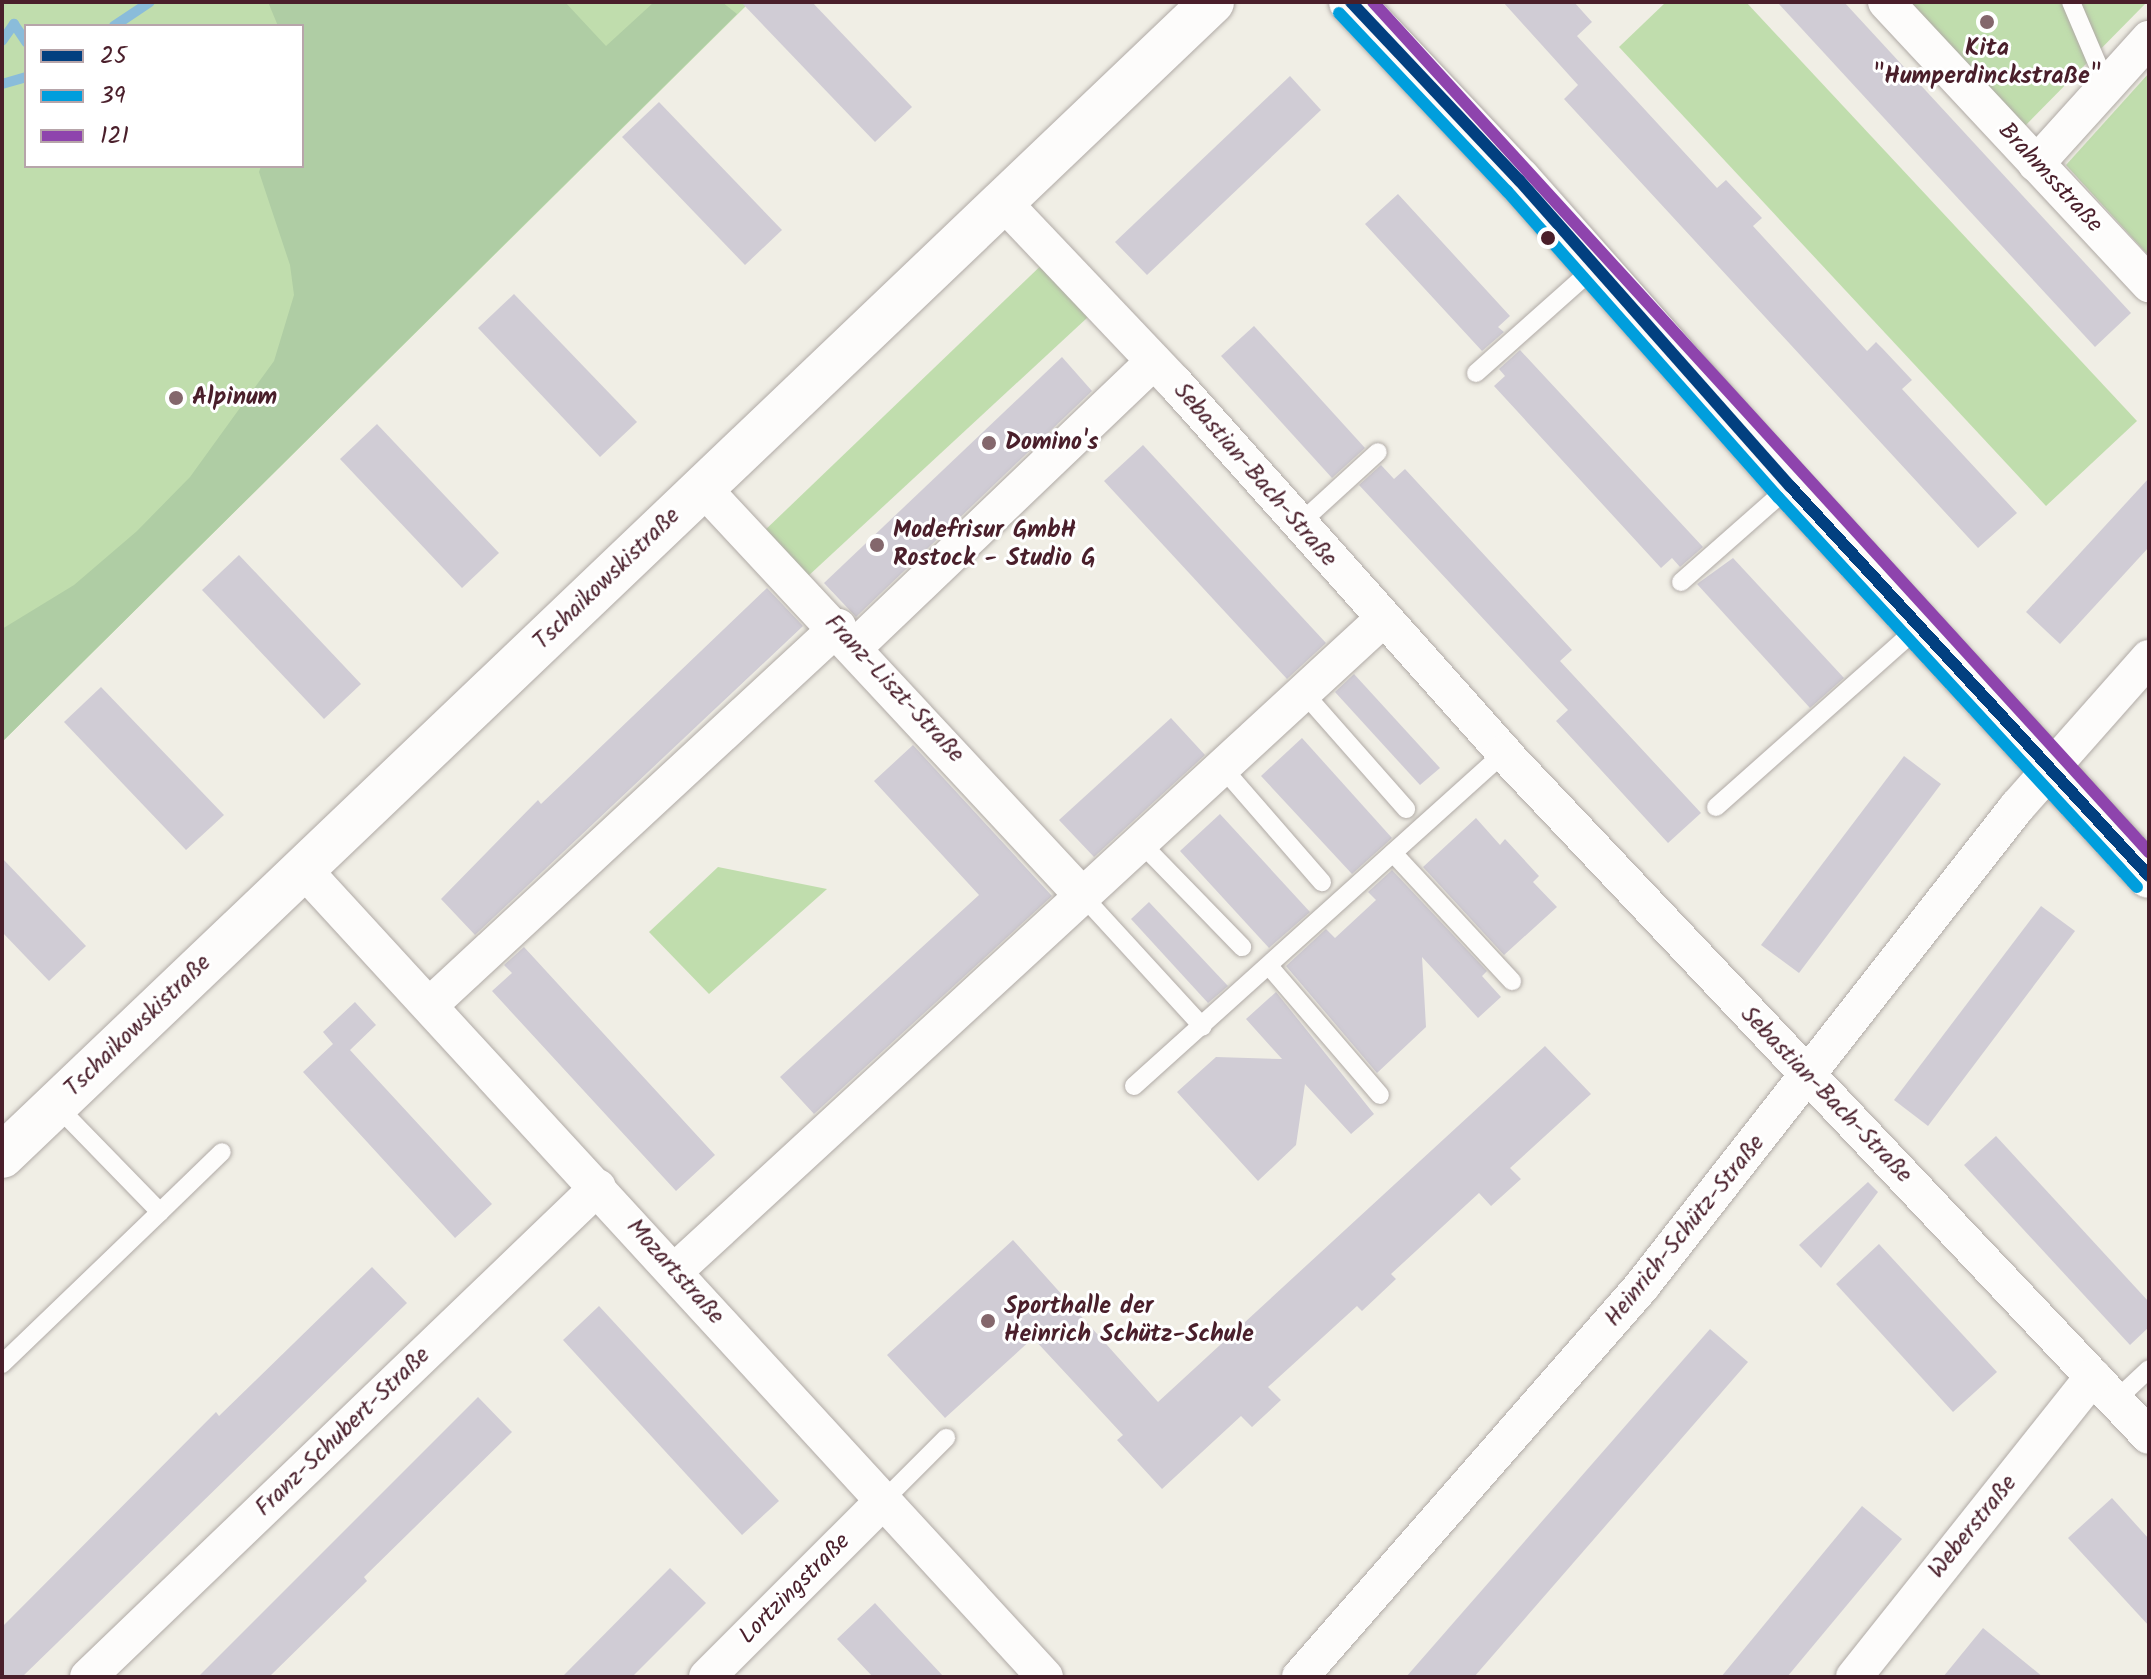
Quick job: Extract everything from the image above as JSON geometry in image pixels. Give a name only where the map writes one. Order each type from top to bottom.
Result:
[{"type":"street","name":"Tschaikowskistraße","points":[[2,1156],[1212,2]]},
{"type":"street","points":[[1351,2],[1596,266],[1790,486],[2149,876]]},
{"type":"street","name":"Brahmsstraße","points":[[1886,2],[2149,284]]},
{"type":"street","points":[[2036,164],[2149,39]]},
{"type":"street","name":"Sebastian-Bach-Straße","points":[[1002,201],[1154,361],[1382,620],[1504,753],[2149,1436]]},
{"type":"street","points":[[431,1004],[1154,361]]},
{"type":"street","name":"Franz-Liszt-Straße","points":[[702,487],[847,636],[1081,894]]},
{"type":"street","points":[[675,1271],[1382,620]]},
{"type":"street","name":"Heinrich-Schütz-Straße","points":[[1300,1677],[1641,1287],[1809,1078],[2050,768],[2149,658]]},
{"type":"street","name":"Mozartstraße","points":[[303,869],[431,1004],[1045,1677]]},
{"type":"street","name":"Franz-Schubert-Straße","points":[[88,1677],[598,1187]]},
{"type":"street","name":"Weberstraße","points":[[1854,1677],[2104,1388]]},
{"type":"street","name":"Lortzingstraße","points":[[707,1677],[884,1500]]},
{"type":"lane","points":[[2071,2],[2106,84]]},
{"type":"lane","points":[[1476,373],[1596,266]]},
{"type":"lane","points":[[1298,525],[1378,452]]},
{"type":"lane","points":[[1681,582],[1790,486]]},
{"type":"lane","points":[[1716,807],[1920,626]]},
{"type":"lane","points":[[1303,692],[1406,809]]},
{"type":"lane","points":[[1134,1086],[1504,753]]},
{"type":"lane","points":[[1221,766],[1322,882]]},
{"type":"lane","points":[[1139,841],[1242,947]]},
{"type":"lane","points":[[1393,853],[1512,981]]},
{"type":"lane","points":[[1081,894],[1203,1027]]},
{"type":"lane","points":[[1269,966],[1380,1095]]},
{"type":"lane","points":[[56,1105],[160,1212]]},
{"type":"lane","points":[[2,1364],[222,1152]]},
{"type":"lane","points":[[2104,1388],[2149,1369]]},
{"type":"lane","points":[[884,1500],[946,1438]]},
{"type":"green space","points":[[2,2],[750,2],[2,742]]},
{"type":"green space","points":[[268,2],[565,2],[606,46],[654,2],[722,2],[737,14],[2,742],[2,629],[74,585],[137,531],[190,477],[274,361],[294,295],[290,265],[259,172],[260,168],[304,168],[304,24],[277,24]]},
{"type":"green space","points":[[1666,2],[1746,2],[2137,421],[2046,506],[1619,47]]},
{"type":"green space","points":[[1905,2],[2147,2],[2024,127]]},
{"type":"green space","points":[[2149,73],[2149,256],[2066,165]]},
{"type":"green space","points":[[1053,254],[1101,305],[806,578],[762,533]]},
{"type":"green space","points":[[718,867],[827,889],[709,994],[649,932]]},
{"type":"building","points":[[741,2],[812,2],[912,107],[875,142]]},
{"type":"building","points":[[1503,2],[1574,2],[1592,22],[1577,36],[1717,188],[1726,180],[1762,218],[1753,226],[1867,351],[1876,342],[1912,380],[1902,389],[2017,513],[1978,548],[1564,99],[1578,85]]},
{"type":"building","points":[[1777,2],[1844,2],[2131,313],[2095,347]]},
{"type":"building","points":[[1290,76],[1321,110],[1147,275],[1115,242]]},
{"type":"building","points":[[659,102],[782,230],[745,265],[622,137]]},
{"type":"building","points":[[1398,194],[1510,316],[1498,327],[1504,332],[1482,351],[1365,224]]},
{"type":"building","points":[[514,294],[637,422],[600,457],[478,328]]},
{"type":"building","points":[[1254,326],[1365,448],[1332,478],[1221,356]]},
{"type":"building","points":[[1520,350],[1703,547],[1680,567],[1672,558],[1661,568],[1494,386],[1505,376],[1499,369]]},
{"type":"building","points":[[1062,357],[1092,391],[856,617],[824,583]]},
{"type":"building","points":[[377,424],[499,553],[462,588],[340,459]]},
{"type":"building","points":[[1143,445],[1326,643],[1287,679],[1104,481]]},
{"type":"building","points":[[1381,465],[1394,479],[1405,469],[1572,650],[1560,661],[1701,813],[1668,843],[1556,721],[1568,710],[1359,485]]},
{"type":"building","points":[[2149,478],[2149,547],[2060,644],[2026,612]]},
{"type":"building","points":[[239,555],[361,684],[324,719],[202,590]]},
{"type":"building","points":[[1733,558],[1844,678],[1810,708],[1697,584]]},
{"type":"building","points":[[767,588],[803,626],[475,935],[441,899],[538,800],[541,804]]},
{"type":"building","points":[[1354,674],[1440,768],[1420,785],[1335,692]]},
{"type":"building","points":[[101,687],[224,815],[186,850],[64,722]]},
{"type":"building","points":[[1171,718],[1205,755],[1094,857],[1059,820]]},
{"type":"building","points":[[1302,738],[1392,838],[1352,874],[1261,776]]},
{"type":"building","points":[[913,745],[1052,896],[814,1114],[780,1077],[979,895],[874,781]]},
{"type":"building","points":[[1904,756],[1941,784],[1799,973],[1761,945]]},
{"type":"building","points":[[1220,814],[1310,912],[1269,948],[1180,851]]},
{"type":"building","points":[[1476,818],[1500,845],[1505,839],[1539,876],[1533,882],[1557,907],[1504,955],[1423,867]]},
{"type":"building","points":[[2,858],[86,946],[49,981],[2,932]]},
{"type":"building","points":[[1392,870],[1487,971],[1482,976],[1501,997],[1478,1018],[1422,957],[1426,1027],[1377,1073],[1286,966],[1326,929],[1335,938],[1376,900],[1368,892]]},
{"type":"building","points":[[1149,902],[1228,986],[1208,1003],[1131,919]]},
{"type":"building","points":[[2041,906],[2075,931],[1928,1126],[1894,1100]]},
{"type":"building","points":[[524,947],[715,1155],[676,1191],[492,991],[512,973],[504,965]]},
{"type":"building","points":[[1276,992],[1374,1114],[1351,1134],[1305,1084],[1296,1145],[1258,1181],[1177,1092],[1216,1057],[1282,1059],[1246,1019]]},
{"type":"building","points":[[355,1002],[376,1025],[350,1050],[492,1204],[455,1238],[303,1072],[333,1044],[323,1032]]},
{"type":"building","points":[[1545,1046],[1591,1094],[1510,1168],[1521,1179],[1491,1206],[1479,1193],[1391,1274],[1396,1279],[1362,1311],[1357,1306],[1268,1387],[1281,1400],[1252,1427],[1241,1416],[1162,1489],[1117,1440],[1123,1435],[1033,1338],[945,1418],[887,1355],[1013,1240],[1158,1402]]},
{"type":"building","points":[[1996,1136],[2149,1302],[2149,1327],[2130,1345],[1964,1165]]},
{"type":"building","points":[[1868,1182],[1878,1192],[1821,1268],[1799,1245]]},
{"type":"building","points":[[1879,1244],[1997,1372],[1953,1412],[1836,1284]]},
{"type":"building","points":[[372,1267],[407,1303],[22,1677],[2,1677],[2,1627],[216,1412],[219,1416]]},
{"type":"building","points":[[599,1306],[779,1501],[742,1535],[563,1340]]},
{"type":"building","points":[[1710,1329],[1748,1362],[1474,1677],[1406,1677]]},
{"type":"building","points":[[478,1397],[512,1432],[364,1577],[367,1581],[269,1677],[198,1677]]},
{"type":"building","points":[[2112,1498],[2149,1539],[2149,1626],[2068,1538]]},
{"type":"building","points":[[1862,1506],[1902,1539],[1787,1677],[1721,1677]]},
{"type":"building","points":[[670,1568],[706,1603],[632,1677],[562,1677]]},
{"type":"building","points":[[875,1603],[944,1677],[873,1677],[837,1639]]},
{"type":"building","points":[[1983,1628],[2043,1677],[1943,1677]]},
{"type":"waterway","points":[[117,24],[150,2]]},
{"type":"waterway","points":[[2,41],[14,24],[24,39]]},
{"type":"waterway","points":[[2,84],[24,78]]},
{"type":"transit line","name":"25","points":[[1351,2],[1519,180],[1790,486],[2149,876]]},
{"type":"transit line","name":"121","points":[[1373,2],[2149,852]]},
{"type":"transit line","name":"39","points":[[1339,13],[1507,191],[1778,497],[2137,887]]},
{"type":"place","name":"Kita \"Humperdinckstraße\"","points":[[1987,22]]},
{"type":"place","name":"Alpinum","points":[[176,398]]},
{"type":"place","name":"Domino's","points":[[989,443]]},
{"type":"place","name":"Modefrisur GmbH Rostock - Studio G","points":[[877,545]]},
{"type":"place","name":"Sporthalle der Heinrich Schütz-Schule","points":[[988,1321]]}]
